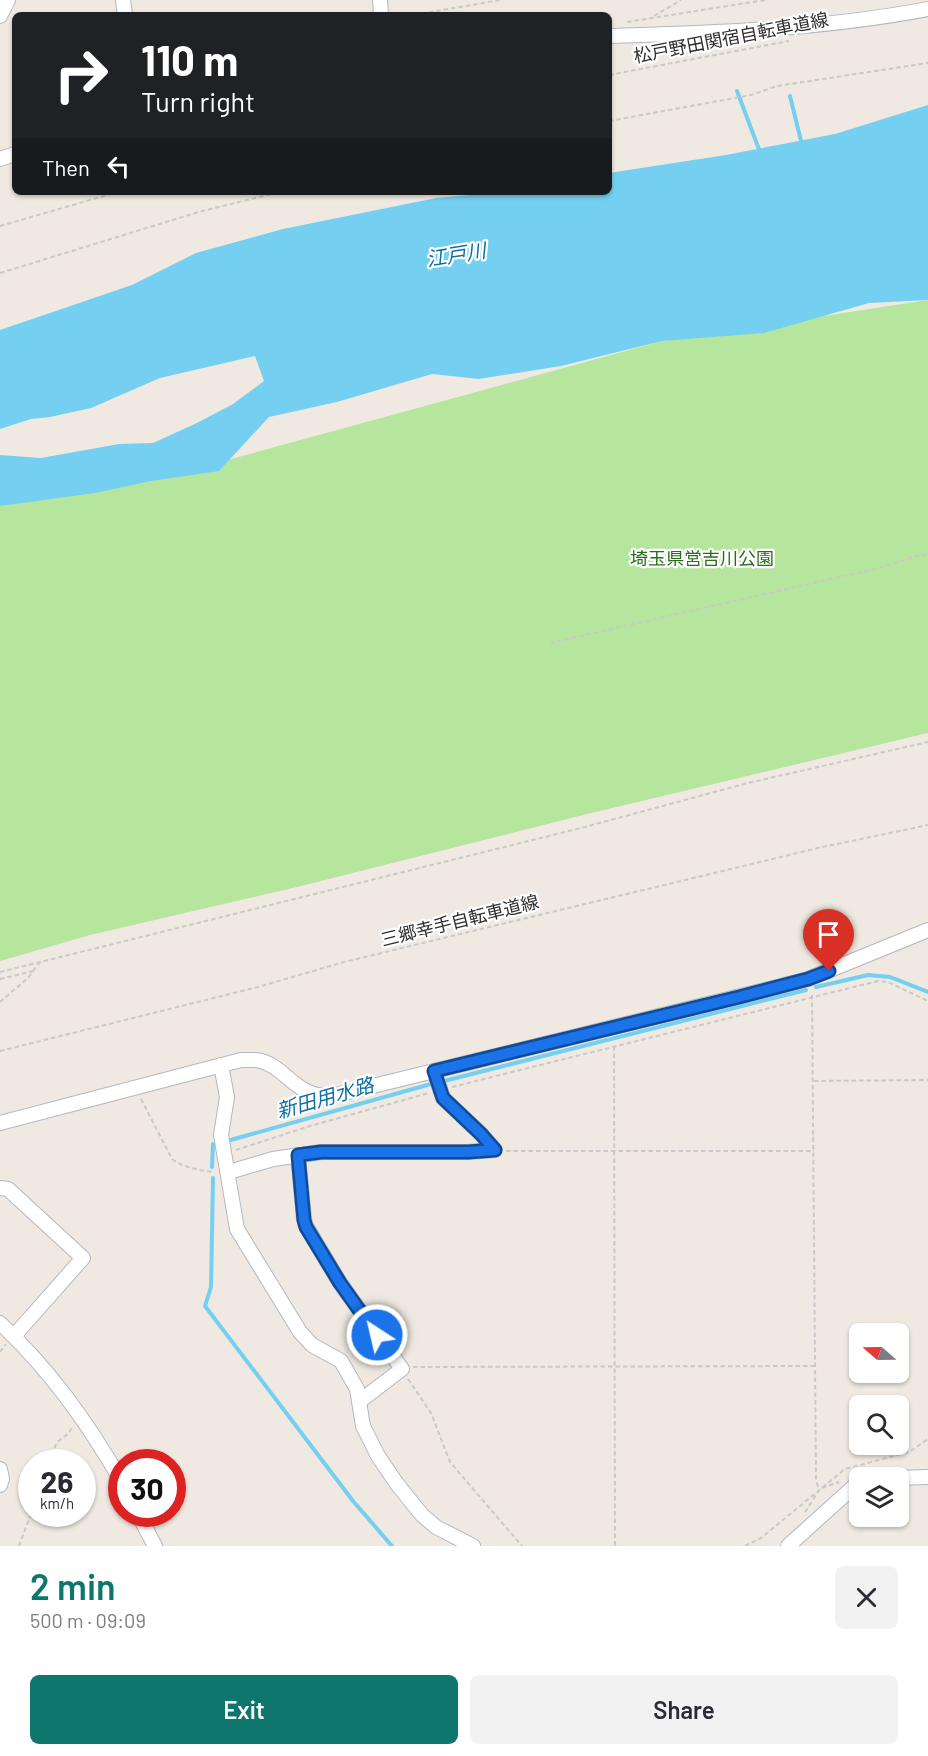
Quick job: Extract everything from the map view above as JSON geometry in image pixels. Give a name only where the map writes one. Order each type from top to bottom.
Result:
[{"type":"street","points":[[0,16],[8,0]]},
{"type":"street","points":[[612,36],[818,26],[928,9]]},
{"type":"street","points":[[0,1123],[241,1060],[257,1060],[275,1069],[301,1090],[322,1096],[434,1071],[808,979],[928,930]]},
{"type":"street","points":[[222,1065],[227,1097],[221,1135],[229,1172],[234,1215],[240,1236],[300,1332],[312,1345],[341,1361],[357,1389],[363,1426],[378,1456],[397,1484],[422,1515],[436,1527],[473,1546]]},
{"type":"street","points":[[434,1071],[443,1098],[495,1150]]},
{"type":"street","points":[[229,1172],[273,1159],[321,1152],[495,1150]]},
{"type":"street","points":[[298,1155],[306,1227],[340,1283],[402,1369],[360,1401]]},
{"type":"street","points":[[0,1188],[8,1189],[83,1258],[14,1336]]},
{"type":"street","points":[[0,1323],[41,1365],[83,1418],[108,1459]]},
{"type":"street","points":[[0,1469],[2,1479],[0,1485]]},
{"type":"street","points":[[909,1478],[928,1477]]},
{"type":"street","points":[[788,1546],[849,1491]]},
{"type":"street","points":[[145,1527],[155,1546]]},
{"type":"path","points":[[431,12],[500,0]]},
{"type":"path","points":[[651,18],[681,0]]},
{"type":"path","points":[[620,23],[765,0]]},
{"type":"path","name":"松戸野田関宿自転車道線","points":[[612,74],[789,41]]},
{"type":"path","points":[[612,120],[751,94],[777,86],[928,63]]},
{"type":"path","points":[[0,226],[108,195]]},
{"type":"path","points":[[0,273],[202,211],[268,195]]},
{"type":"path","points":[[550,643],[875,569],[920,555],[928,555]]},
{"type":"path","points":[[0,972],[558,834],[748,783],[928,742]]},
{"type":"path","name":"三郷幸手自転車道線","points":[[0,1051],[258,987],[344,962],[818,848],[928,825]]},
{"type":"path","points":[[0,1002],[28,978],[40,962]]},
{"type":"path","points":[[0,979],[33,971]]},
{"type":"path","points":[[808,979],[813,996],[816,1481],[819,1490]]},
{"type":"path","points":[[225,1154],[310,1126],[440,1091],[878,981],[888,982],[928,1001]]},
{"type":"path","points":[[614,1046],[615,1546]]},
{"type":"path","points":[[814,1081],[928,1080]]},
{"type":"path","points":[[136,1088],[172,1159],[196,1169],[229,1172]]},
{"type":"path","points":[[495,1150],[814,1151]]},
{"type":"path","points":[[522,1546],[450,1462],[432,1413],[402,1369],[417,1367],[815,1366]]},
{"type":"path","points":[[54,1449],[57,1442],[83,1418]]},
{"type":"path","points":[[19,1546],[26,1527]]},
{"type":"green space","name":"埼玉県営吉川公園","points":[[928,300],[928,733],[587,814],[297,887],[90,935],[0,961],[0,506],[151,481],[662,341]]},
{"type":"water","name":"江戸川","points":[[928,105],[928,300],[869,303],[764,333],[662,341],[561,366],[479,379],[432,374],[337,402],[269,417],[219,471],[151,481],[95,493],[0,506],[0,455],[41,458],[119,444],[153,443],[233,404],[264,381],[255,356],[160,378],[91,408],[31,419],[0,429],[0,330],[132,285],[196,253],[283,229],[436,198],[470,195],[612,195],[612,173],[726,155],[835,134]]},
{"type":"waterway","points":[[737,91],[760,152]]},
{"type":"waterway","points":[[790,96],[802,145]]},
{"type":"waterway","name":"新田用水路","points":[[816,987],[868,975],[890,977],[928,992]]},
{"type":"waterway","name":"新田用水路","points":[[444,1081],[806,990]]},
{"type":"waterway","name":"新田用水路","points":[[227,1141],[431,1084]]},
{"type":"waterway","points":[[212,1167],[213,1144]]},
{"type":"waterway","points":[[213,1178],[211,1287],[205,1306],[353,1501],[392,1546]]},
{"type":"route","points":[[377,1335],[340,1283],[306,1227],[298,1155],[321,1152],[495,1150],[443,1098],[434,1071],[739,997],[808,979],[829,971]]}]
